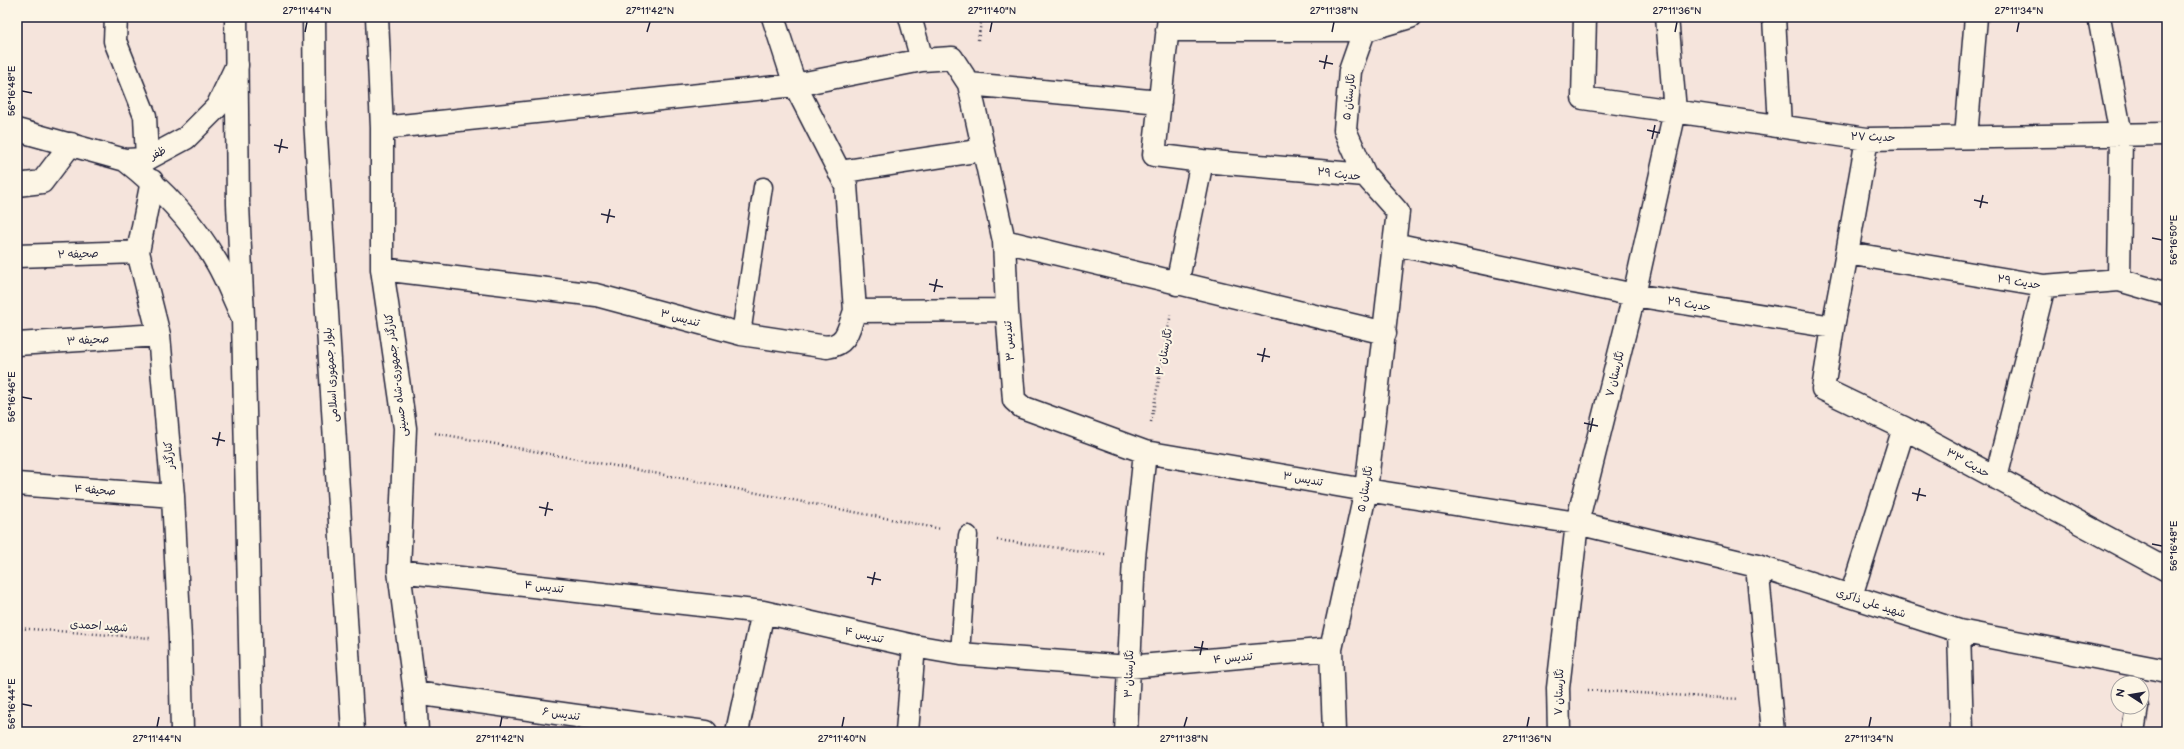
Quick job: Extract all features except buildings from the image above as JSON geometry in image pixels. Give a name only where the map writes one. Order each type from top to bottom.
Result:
[{"type":"street","points":[[116,17],[115,41],[145,116],[147,159]]},
{"type":"street","points":[[236,17],[238,204],[243,318],[252,732]]},
{"type":"street","name":"بلوار جمهوری اسلامی","points":[[314,17],[315,119],[353,732]]},
{"type":"street","name":"کنارگذر جمهوری-شاه حسینی","points":[[377,17],[382,128],[382,269],[405,428],[398,571],[415,693],[417,732]]},
{"type":"street","points":[[773,17],[795,85],[846,185],[855,311]]},
{"type":"street","points":[[910,17],[922,60]]},
{"type":"street","points":[[1177,284],[1202,161],[1154,155],[1168,24],[1368,23],[1410,17]]},
{"type":"street","name":"حدیث ۲۷","points":[[1585,17],[1583,98],[1866,139],[2121,136],[2167,134]]},
{"type":"street","name":"نگارستان ۷","points":[[1558,732],[1558,688],[1577,523],[1634,295],[1675,111],[1666,17]]},
{"type":"street","points":[[1774,17],[1780,126]]},
{"type":"street","points":[[1966,137],[1976,17]]},
{"type":"street","points":[[2099,17],[2121,136],[2120,280]]},
{"type":"street","name":"نگارستان ۵","points":[[1364,175],[1345,130],[1350,71],[1368,23]]},
{"type":"street","points":[[382,128],[795,85],[922,60],[952,58],[968,84],[1004,241],[1007,310]]},
{"type":"street","name":"ظفر","points":[[17,130],[125,160],[147,159],[186,138],[217,107],[237,65]]},
{"type":"street","points":[[968,84],[1160,102]]},
{"type":"street","points":[[1833,327],[1866,139]]},
{"type":"street","points":[[17,185],[42,182],[71,144]]},
{"type":"street","points":[[839,172],[984,150]]},
{"type":"street","points":[[125,160],[152,181],[188,221],[216,262],[243,318]]},
{"type":"street","name":"حدیث ۲۹","points":[[1202,161],[1364,175],[1398,212],[1394,244],[1634,295],[1833,327]]},
{"type":"street","name":"کنارگذر","points":[[152,181],[138,252],[159,335],[173,496],[180,640],[182,732]]},
{"type":"street","points":[[1004,241],[1385,333]]},
{"type":"street","name":"نگارستان ۵","points":[[1334,732],[1331,649],[1366,490],[1394,244]]},
{"type":"street","name":"صحیفه ۲","points":[[17,256],[138,252]]},
{"type":"street","name":"حدیث ۲۹","points":[[1847,253],[2044,286],[2120,280],[2167,294]]},
{"type":"street","name":"تندیس ۳","points":[[382,269],[596,295],[741,334],[827,347],[836,346],[843,342],[855,311],[1007,310],[1014,400],[1022,407],[1145,452],[1366,490],[1577,523]]},
{"type":"street","points":[[1996,478],[2044,286]]},
{"type":"street","name":"حدیث ۳۳","points":[[1833,327],[1823,389],[1904,428],[2167,570]]},
{"type":"street","name":"صحیفه ۳","points":[[17,344],[159,335]]},
{"type":"street","points":[[1851,596],[1904,428]]},
{"type":"street","name":"نگارستان ۳","points":[[1126,732],[1134,557],[1145,452]]},
{"type":"street","name":"صحیفه ۴","points":[[17,484],[173,496]]},
{"type":"street","name":"شهید علی ذاکری","points":[[1577,523],[1757,566],[1959,631],[2143,674],[2167,671]]},
{"type":"street","points":[[1757,566],[1773,732]]},
{"type":"street","name":"تندیس ۴","points":[[398,571],[763,612],[914,646],[960,654],[1129,667],[1331,649]]},
{"type":"street","points":[[737,732],[763,612]]},
{"type":"street","points":[[1959,631],[1962,732]]},
{"type":"street","points":[[907,732],[914,646]]},
{"type":"street","name":"تندیس ۶","points":[[415,693],[576,724],[706,732]]},
{"type":"street","points":[[2133,732],[2136,715]]},
{"type":"lane","points":[[741,334],[763,187]]},
{"type":"lane","points":[[960,654],[968,535]]},
{"type":"path","name":"نگارستان ۳","points":[[1145,452],[1177,284]]},
{"type":"path","points":[[405,428],[681,478],[1016,544],[1134,557]]},
{"type":"path","name":"شهید احمدی","points":[[17,628],[180,640]]},
{"type":"path","points":[[1558,688],[1770,701]]}]
